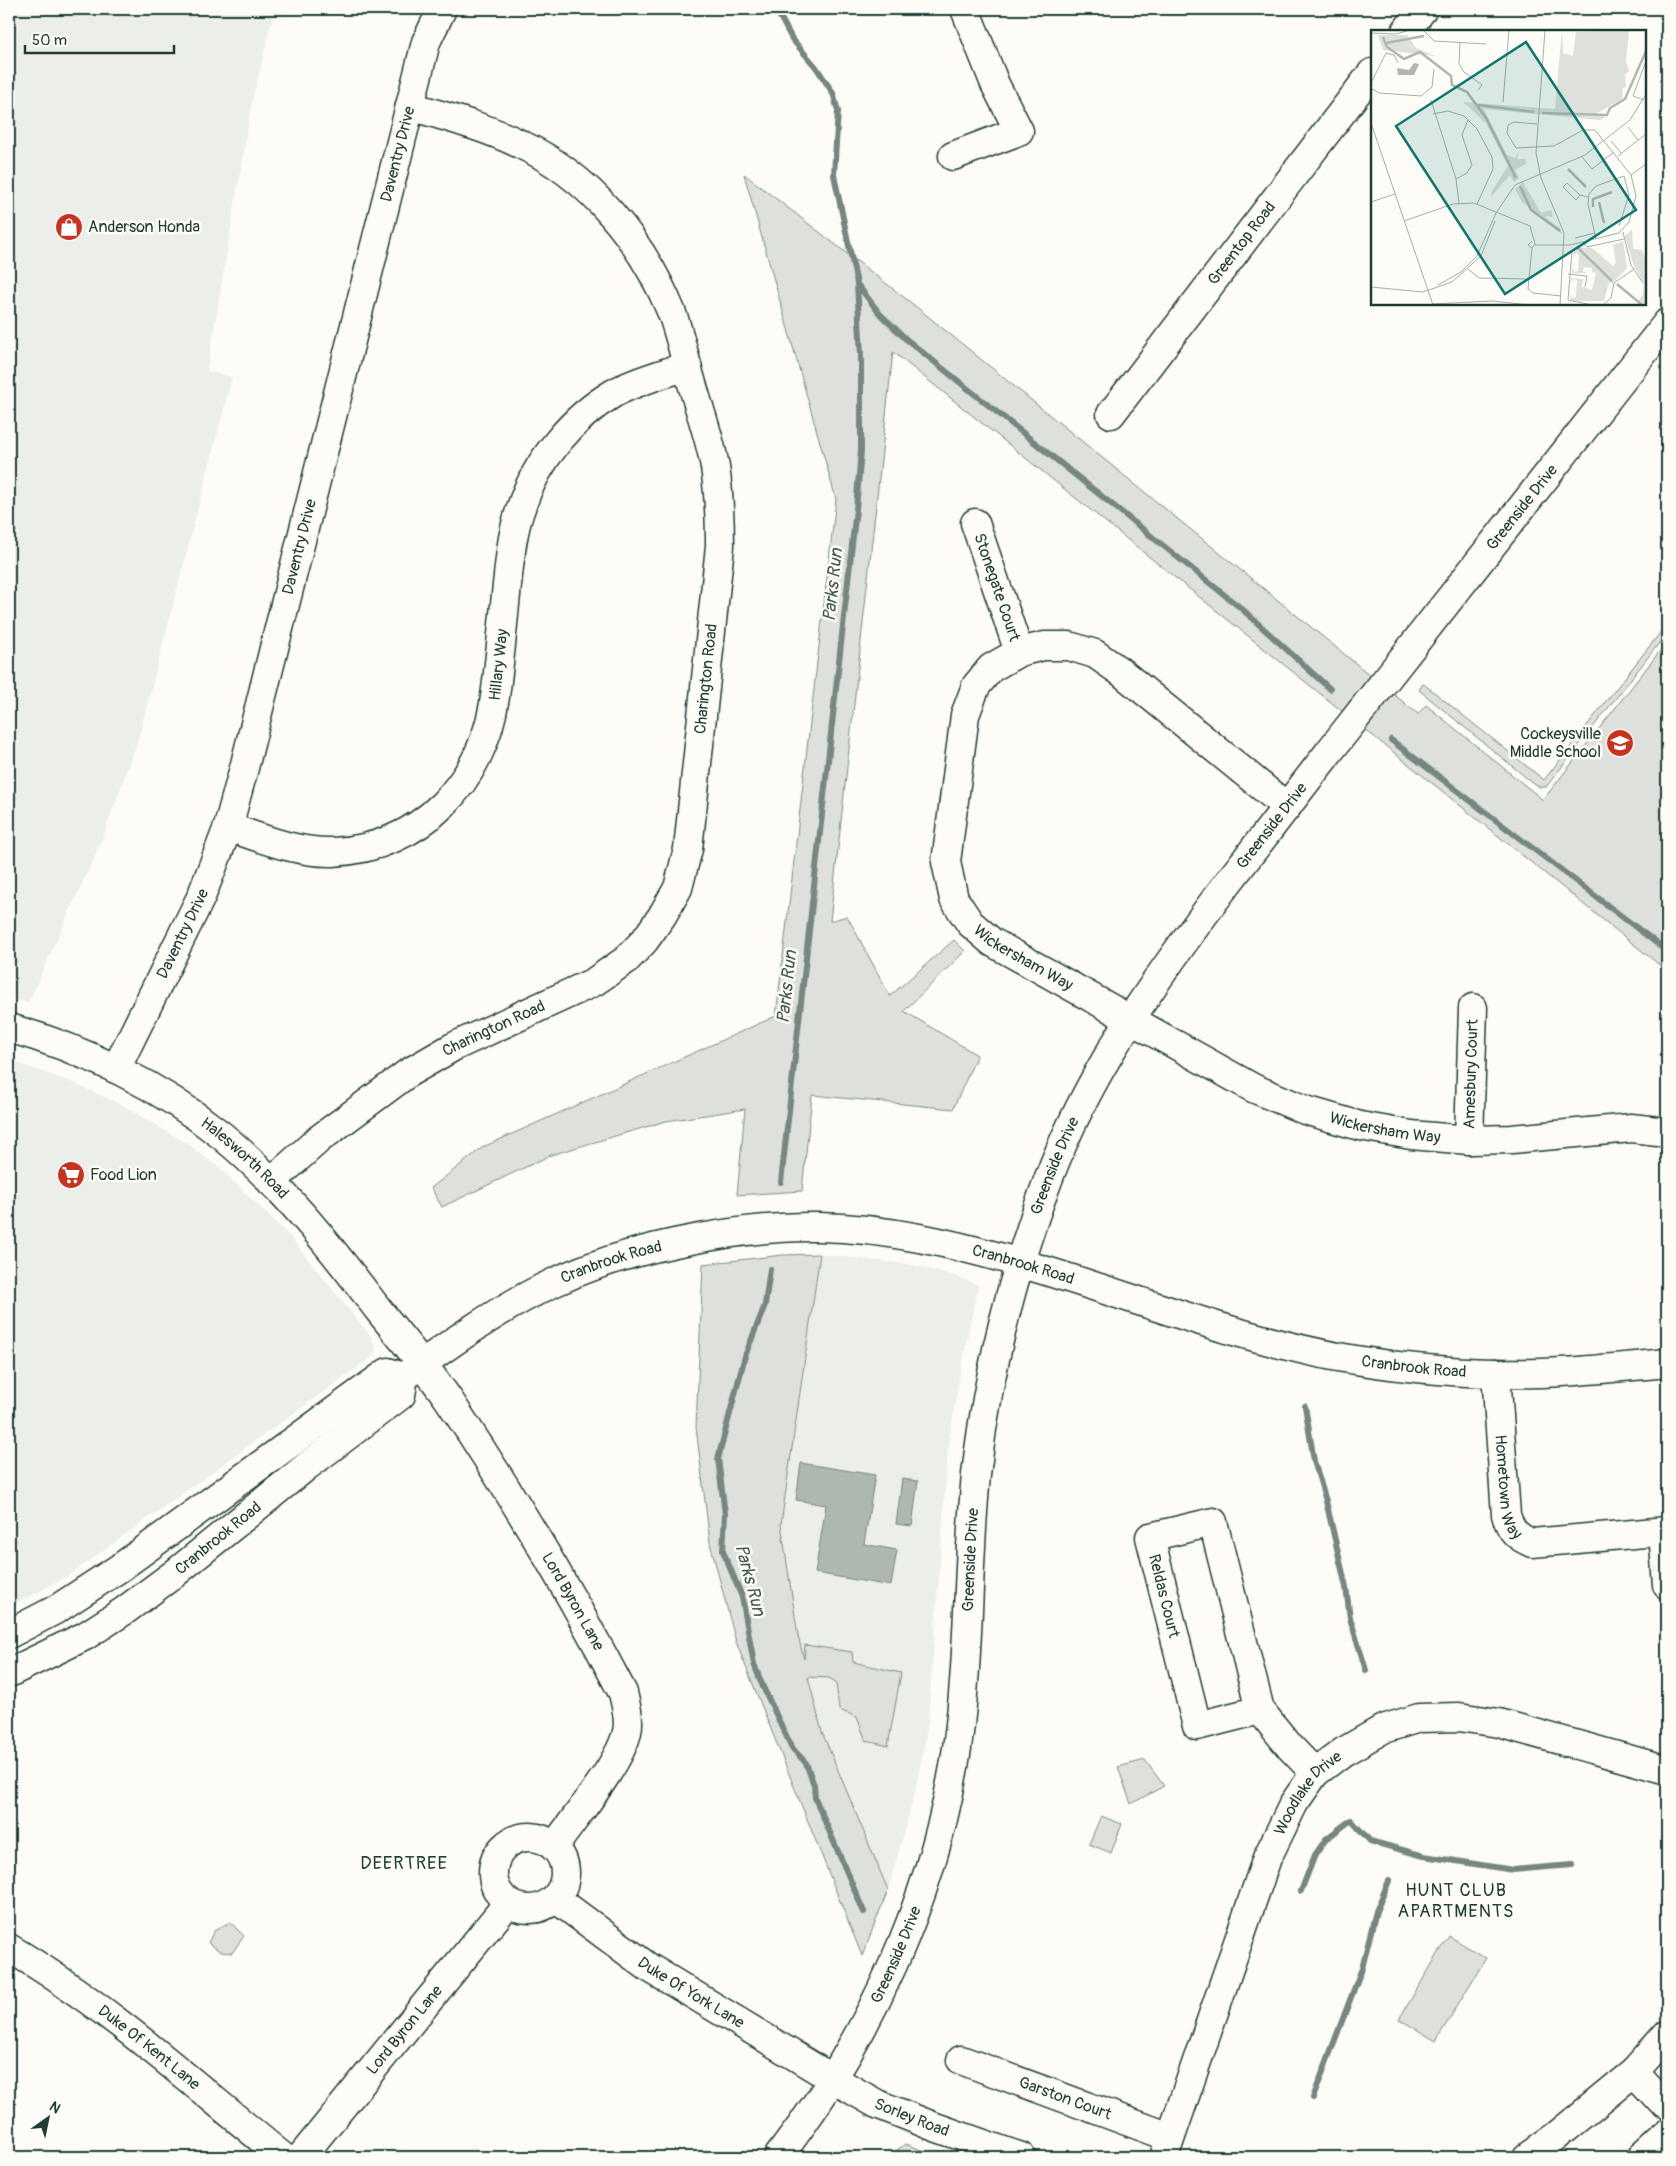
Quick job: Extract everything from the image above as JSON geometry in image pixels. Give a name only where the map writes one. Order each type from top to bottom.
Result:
[{"type":"street","name":"Daventry Drive","points":[[116,1069],[201,897],[228,827],[426,42],[442,9]]},
{"type":"street","points":[[953,156],[1019,131],[995,84],[965,9]]},
{"type":"street","points":[[1407,30],[1423,9]]},
{"type":"street","name":"Greentop Road","points":[[1111,414],[1371,74]]},
{"type":"street","name":"Charington Road","points":[[271,1182],[319,1139],[408,1073],[453,1047],[594,982],[626,960],[646,940],[678,888],[688,849],[720,546],[719,502],[714,466],[672,312],[650,266],[626,230],[594,196],[562,169],[522,144],[486,129],[410,106]]},
{"type":"street","name":"Greenside Drive","points":[[778,2157],[833,2080],[872,2006],[908,1926],[925,1881],[947,1798],[962,1706],[973,1524],[981,1442],[997,1350],[1020,1263],[1048,1179],[1073,1124],[1129,1020],[1163,969],[1287,806],[1667,323]]},
{"type":"street","name":"Hillary Way","points":[[228,827],[295,848],[332,852],[366,848],[396,837],[426,819],[454,794],[475,763],[486,737],[495,698],[511,545],[522,504],[539,470],[562,438],[587,411],[616,392],[687,366]]},
{"type":"street","name":"Stonegate Court","points":[[975,523],[1019,652]]},
{"type":"street","name":"Wickersham Way","points":[[1287,806],[1121,672],[1094,654],[1069,646],[1044,646],[1019,652],[991,668],[976,686],[965,715],[946,862],[954,899],[970,923],[992,942],[1252,1088],[1305,1110],[1360,1126],[1411,1135],[1469,1140],[1631,1128],[1667,1132]]},
{"type":"street","name":"Amesbury Court","points":[[1469,1140],[1473,1008]]},
{"type":"street","name":"Halesworth Road","points":[[9,1028],[48,1041],[116,1069],[182,1108],[219,1134],[271,1182],[329,1246],[413,1371]]},
{"type":"street","name":"Cranbrook Road","points":[[9,1673],[85,1636],[124,1611],[174,1574],[307,1466],[401,1395],[413,1371],[494,1316],[526,1297],[572,1275],[626,1255],[735,1232],[768,1228],[820,1226],[864,1230],[954,1245],[1020,1263],[1246,1334],[1294,1347],[1376,1363],[1496,1373],[1590,1370],[1667,1364]]},
{"type":"street","name":"Cranbrook Road","points":[[9,1634],[57,1609],[121,1568],[388,1372],[413,1371]]},
{"type":"street","name":"Lord Byron Lane","points":[[413,1371],[447,1398],[496,1475],[600,1648],[624,1693],[628,1714],[627,1732],[620,1750],[607,1774],[554,1847]]},
{"type":"street","name":"Hometown Way","points":[[1496,1373],[1506,1515],[1511,1531],[1521,1539],[1532,1543],[1665,1532]]},
{"type":"street","name":"Reldas Court","points":[[1260,1710],[1197,1726],[1150,1537],[1213,1522],[1260,1710],[1290,1747],[1315,1772]]},
{"type":"street","points":[[1665,1532],[1667,1584]]},
{"type":"street","name":"Woodlake Drive","points":[[1167,2147],[1267,1858],[1294,1802],[1315,1772],[1342,1752],[1382,1729],[1419,1718],[1459,1716],[1499,1723],[1667,1770]]},
{"type":"street","points":[[527,1836],[540,1838],[554,1847],[560,1854],[565,1868],[563,1886],[555,1898],[545,1905],[533,1908],[520,1908],[508,1903],[497,1891],[492,1877],[493,1864],[499,1852],[510,1842],[527,1836]]},
{"type":"street","name":"Duke Of York Lane","points":[[555,1898],[648,1967],[833,2080]]},
{"type":"street","name":"Lord Byron Lane","points":[[301,2157],[508,1903]]},
{"type":"street","name":"Duke Of Kent Lane","points":[[9,1948],[65,1982],[107,2014],[283,2157]]},
{"type":"street","points":[[1527,2157],[1556,2136],[1634,2072],[1667,2035]]},
{"type":"street","name":"Garston Court","points":[[961,2060],[1167,2147]]},
{"type":"street","points":[[1634,2072],[1667,2108]]},
{"type":"street","name":"Sorley Road","points":[[833,2080],[877,2104],[935,2128],[1015,2156]]},
{"type":"street","points":[[1642,2157],[1667,2134]]},
{"type":"shaded area","points":[[9,9],[275,9],[252,101],[207,371],[232,377],[139,736],[101,842],[28,1003],[9,998]]},
{"type":"shaded area","points":[[744,174],[914,305],[1418,714],[1426,705],[1543,800],[1667,642],[1667,971],[893,352],[830,921],[847,916],[890,996],[954,940],[965,951],[904,1011],[977,1055],[953,1109],[812,1095],[802,1191],[737,1195],[745,1109],[666,1121],[551,1155],[442,1207],[431,1188],[483,1147],[776,1016],[836,499]]},
{"type":"shaded area","points":[[1667,624],[1667,633],[1546,787],[1539,787],[1534,784],[1419,690],[1423,684],[1425,685],[1544,780]]},
{"type":"shaded area","points":[[9,1060],[71,1082],[122,1105],[188,1144],[224,1172],[291,1238],[371,1337],[376,1349],[373,1356],[65,1578],[9,1607]]},
{"type":"shaded area","points":[[820,1254],[914,1265],[955,1276],[978,1285],[959,1378],[948,1449],[928,1724],[915,1792],[888,1890],[822,1732],[798,1636],[781,1524]]},
{"type":"shaded area","points":[[820,1254],[781,1524],[798,1636],[804,1659],[805,1645],[852,1652],[853,1662],[901,1673],[888,1746],[866,1741],[857,1717],[839,1710],[836,1682],[829,1678],[808,1677],[822,1732],[888,1890],[862,1956],[736,1642],[710,1543],[696,1427],[703,1264],[783,1255]]},
{"type":"shaded area","points":[[801,1463],[875,1475],[864,1544],[897,1550],[891,1586],[815,1573],[826,1505],[796,1500]]},
{"type":"shaded area","points":[[902,1479],[918,1481],[912,1526],[896,1524]]},
{"type":"shaded area","points":[[1145,1760],[1164,1786],[1131,1804],[1118,1767]]},
{"type":"shaded area","points":[[1101,1816],[1122,1824],[1111,1853],[1089,1844]]},
{"type":"shaded area","points":[[228,1923],[232,1924],[244,1936],[232,1953],[221,1952],[208,1943],[214,1931]]},
{"type":"shaded area","points":[[1449,1936],[1486,1958],[1436,2041],[1399,2019]]},
{"type":"shaded area","points":[[905,2144],[941,2157],[888,2157]]},
{"type":"waterway","name":"Parks Run","points":[[776,9],[792,39],[816,67],[833,93],[838,111],[834,175],[857,284],[861,355],[861,450],[856,509],[781,1182]]},
{"type":"waterway","points":[[857,284],[880,314],[906,339],[1242,609],[1330,689]]},
{"type":"waterway","points":[[1391,740],[1667,951]]},
{"type":"waterway","name":"Parks Run","points":[[770,1269],[765,1305],[745,1356],[718,1459],[725,1514],[723,1551],[742,1597],[754,1664],[792,1748],[806,1763],[814,1785],[815,1798],[864,1912]]},
{"type":"waterway","points":[[1305,1406],[1314,1461],[1326,1501],[1346,1587],[1350,1618],[1366,1670]]},
{"type":"waterway","points":[[1301,1891],[1315,1855],[1326,1839],[1351,1820],[1370,1841],[1424,1856],[1513,1870],[1572,1865]]},
{"type":"waterway","points":[[1313,2098],[1362,1968],[1376,1911],[1389,1881]]},
{"type":"place","name":"Anderson Honda","points":[[69,227]]},
{"type":"place","name":"Cockeysville Middle School","points":[[1620,743]]},
{"type":"place","name":"Food Lion","points":[[71,1175]]},
{"type":"district","name":"DEERTREE","points":[[404,1863]]},
{"type":"district","name":"HUNT CLUB APARTMENTS","points":[[1456,1900]]}]
